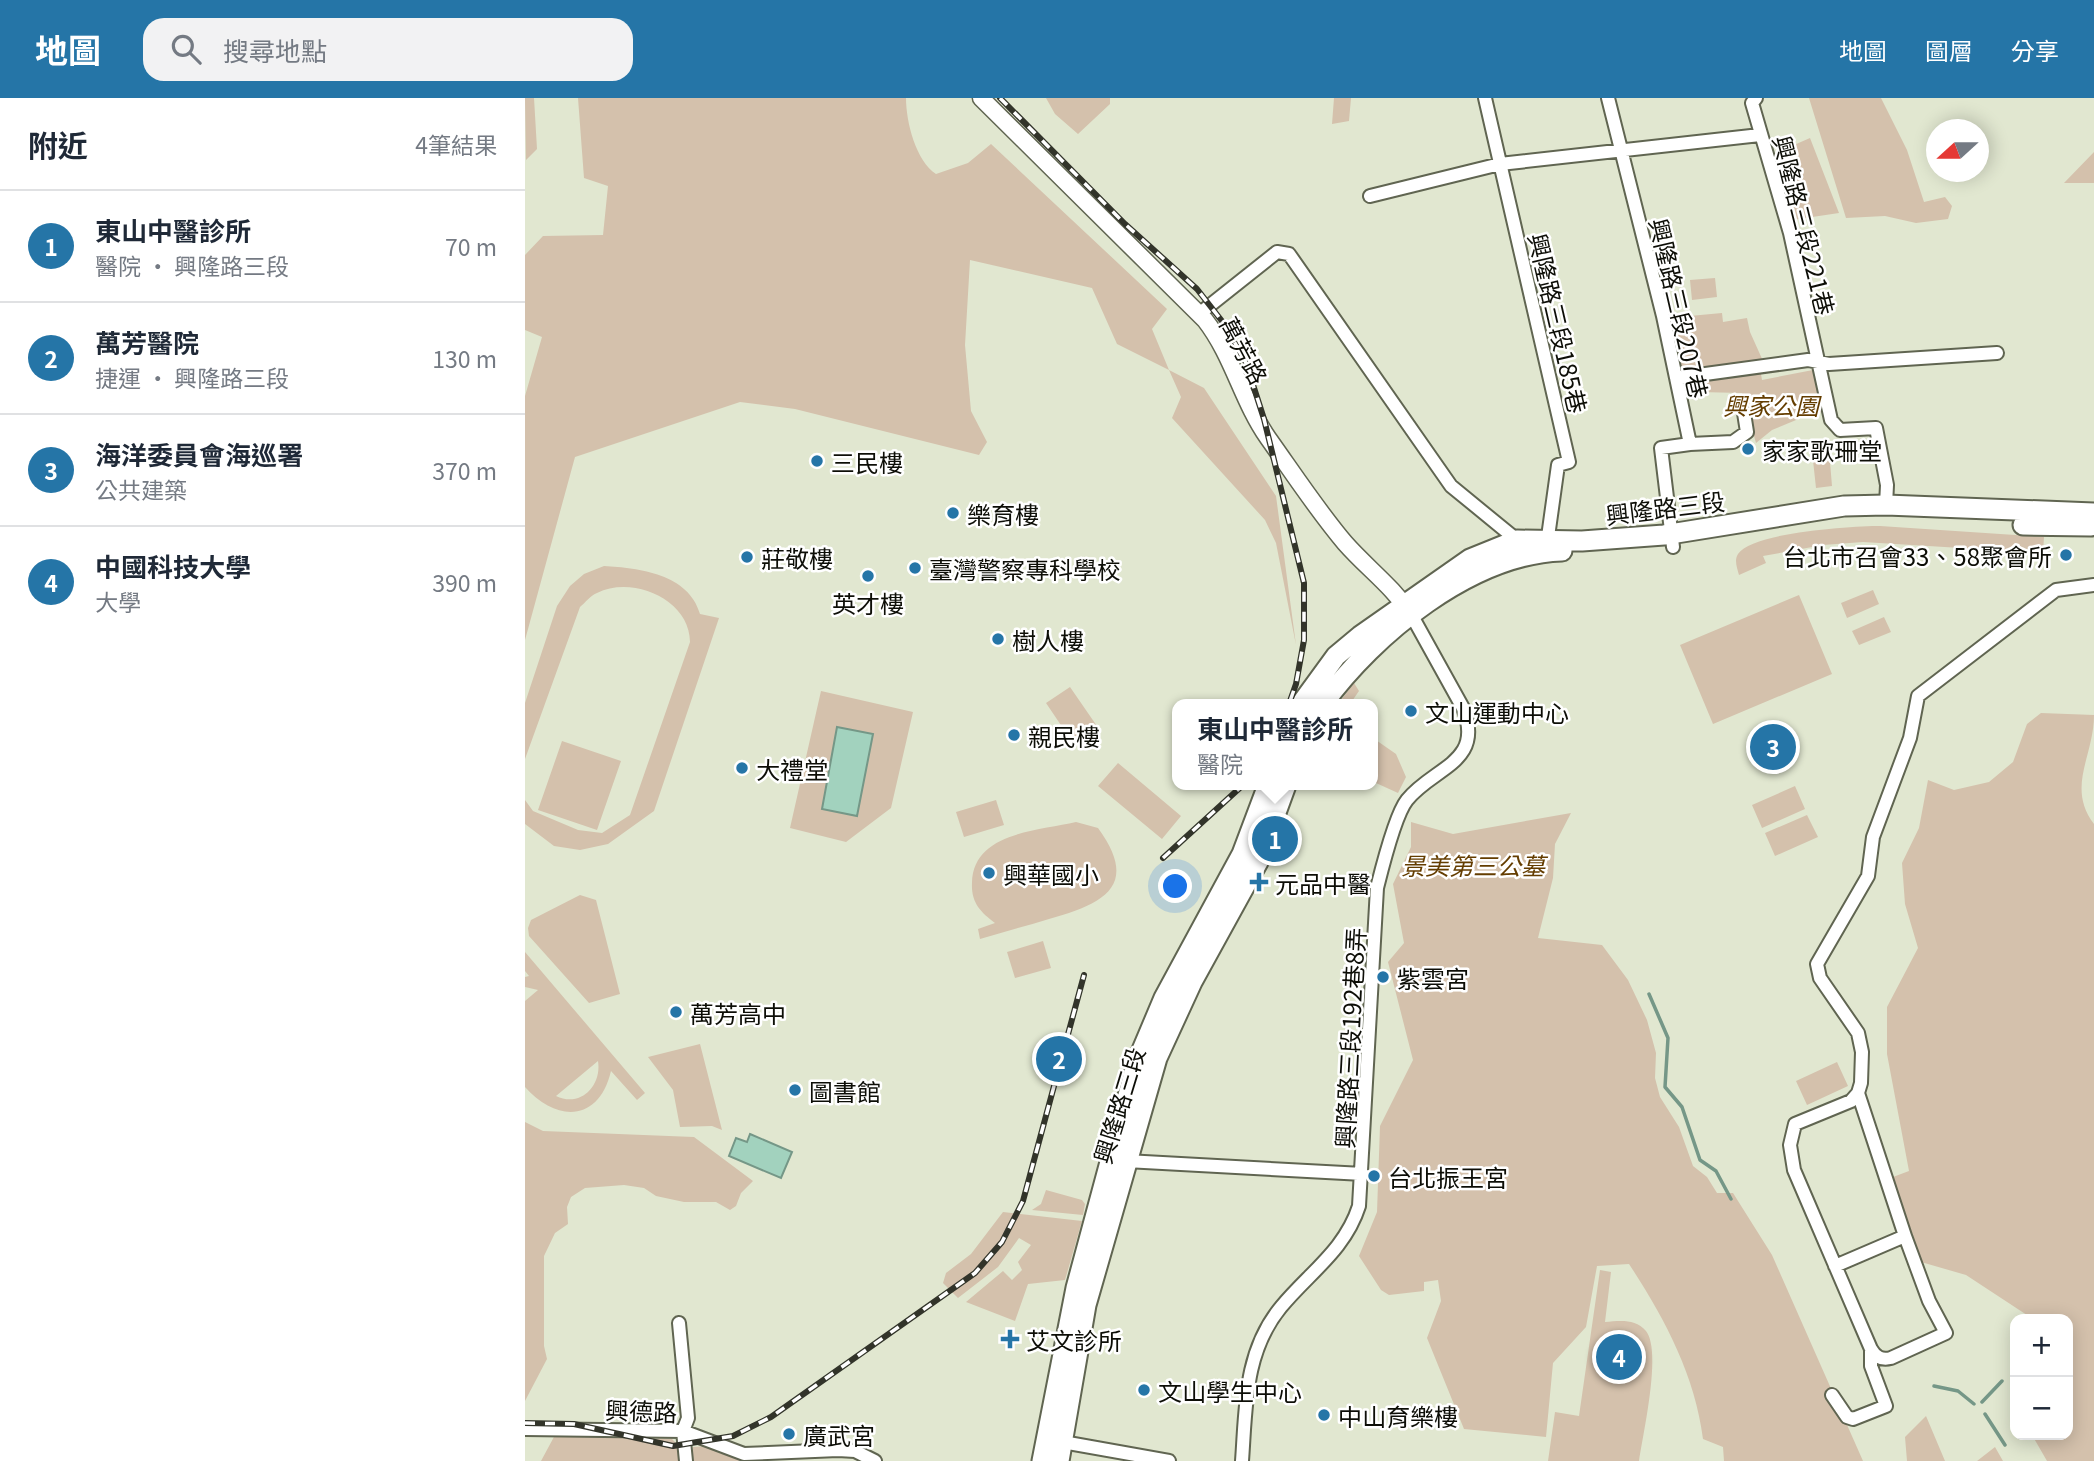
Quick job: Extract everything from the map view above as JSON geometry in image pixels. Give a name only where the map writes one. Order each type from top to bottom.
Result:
[{"type":"main road","name":"興隆路三段","points":[[1672,540],[1829,507],[1886,505],[2094,513]]},
{"type":"main road","name":"興隆路三段","points":[[1327,699],[1364,654],[1408,610],[1470,559],[1517,540],[1547,546],[1672,540],[1854,516],[2094,526]]},
{"type":"main road","name":"興隆路三段","points":[[1305,699],[1336,656],[1408,610],[1488,566],[1547,546]]},
{"type":"main road","name":"興隆路三段","points":[[1120,1156],[1128,1093],[1147,1035],[1180,965],[1242,854],[1266,790]]},
{"type":"main road","name":"興隆路三段","points":[[1042,1461],[1056,1448],[1065,1334],[1120,1156],[1165,1036],[1258,862],[1284,790]]},
{"type":"street","name":"萬芳路","points":[[981,98],[1199,314],[1218,338],[1249,407],[1266,435],[1344,542],[1408,610]]},
{"type":"street","name":"興隆路三段185巷","points":[[1485,98],[1569,462],[1558,465],[1547,546]]},
{"type":"street","name":"興隆路三段207巷","points":[[1608,98],[1690,443]]},
{"type":"street","name":"興隆路三段221巷","points":[[1756,98],[1752,103],[1790,233],[1831,420],[1840,430],[1876,428],[1887,485],[1886,505]]},
{"type":"street","points":[[1370,197],[1500,164],[1760,135]]},
{"type":"street","points":[[1199,314],[1277,252],[1289,254],[1382,392],[1451,486],[1517,540]]},
{"type":"street","points":[[1676,378],[1808,360],[1818,363],[1997,352]]},
{"type":"street","points":[[1672,540],[1661,448],[1690,443],[1733,442],[1747,432],[1744,413]]},
{"type":"street","points":[[1858,1093],[1846,1104],[1800,1120],[1791,1135],[1794,1170],[1871,1349],[1877,1357],[1885,1359],[1946,1333],[1929,1301],[1905,1236],[1858,1093],[1862,1052],[1858,1033],[1820,978],[1817,964],[1868,876],[1873,837],[1910,738],[1918,696],[2056,590],[2094,584]]},
{"type":"street","name":"興隆路三段192巷8弄","points":[[1242,1461],[1250,1372],[1262,1336],[1281,1307],[1345,1238],[1359,1206],[1381,873],[1404,804],[1459,757],[1469,730],[1463,708],[1408,610]]},
{"type":"street","points":[[1120,1156],[1363,1174]]},
{"type":"street","points":[[1835,1266],[1905,1236]]},
{"type":"street","points":[[679,1323],[688,1418],[683,1431],[686,1461]]},
{"type":"street","points":[[1832,1395],[1847,1417],[1853,1419],[1886,1406],[1871,1366],[1871,1349]]},
{"type":"street","name":"興德路","points":[[525,1429],[683,1431],[744,1454],[820,1456],[855,1451],[875,1461]]},
{"type":"street","points":[[1056,1448],[1169,1461]]},
{"type":"green space","points":[[525,98],[534,98],[537,149],[526,160]]},
{"type":"green space","points":[[578,98],[906,98],[913,140],[923,160],[936,174],[968,163],[991,144],[1167,309],[1152,329],[1169,370],[1117,344],[1092,288],[970,260],[965,345],[971,411],[987,442],[979,455],[795,409],[740,402],[575,457],[525,640],[525,396],[542,337],[525,330],[525,255],[543,236],[603,235],[608,186],[584,178]]},
{"type":"green space","points":[[1046,98],[1110,98],[1110,104],[1078,134],[1055,114]]},
{"type":"green space","points":[[1334,98],[1351,98],[1349,121],[1332,124]]},
{"type":"green space","points":[[1809,98],[1881,98],[1907,150],[1924,202],[1945,197],[1952,206],[1948,219],[1916,223],[1885,216],[1846,218]]},
{"type":"green space","points":[[1810,138],[1839,213],[1792,220],[1771,155]]},
{"type":"green space","points":[[2094,152],[2094,183],[2064,183]]},
{"type":"green space","points":[[1715,278],[1717,297],[1692,300],[1690,280]]},
{"type":"green space","name":"興家公園","points":[[1722,313],[1723,322],[1747,318],[1763,361],[1681,373],[1668,318]]},
{"type":"green space","points":[[1169,370],[1204,388],[1276,496],[1296,645],[1276,543],[1265,520],[1172,418],[1181,397]]},
{"type":"green space","name":"興家公園","points":[[1813,370],[1824,412],[1813,413],[1772,430],[1756,443],[1742,393],[1699,392],[1697,379],[1742,372],[1761,374],[1762,380]]},
{"type":"green space","points":[[1829,450],[1832,486],[1816,488],[1812,451]]},
{"type":"green space","points":[[1880,526],[2044,537],[2043,553],[1863,542],[1823,545],[1763,556],[1766,563],[1739,575],[1736,561],[1738,554],[1747,546],[1762,540],[1805,532]]},
{"type":"green space","points":[[604,566],[661,576],[685,590],[700,614],[719,618],[654,811],[608,844],[580,850],[554,846],[525,824],[525,800],[533,811],[578,830],[602,833],[630,815],[690,642],[681,614],[657,595],[627,587],[611,588],[593,595],[580,607],[525,759],[525,703],[557,606],[570,586],[584,574]]},
{"type":"green space","points":[[1873,590],[1879,604],[1847,618],[1841,603]]},
{"type":"green space","points":[[1799,595],[1832,674],[1713,724],[1680,645]]},
{"type":"green space","points":[[1884,617],[1891,632],[1859,645],[1852,631]]},
{"type":"green space","points":[[1354,683],[1359,691],[1353,699],[1342,699]]},
{"type":"green space","points":[[1070,687],[1099,729],[1075,746],[1046,703]]},
{"type":"green space","points":[[821,691],[913,712],[891,808],[846,842],[790,828]]},
{"type":"green space","points":[[2041,713],[2094,715],[2083,771],[2082,797],[2094,824],[2094,1461],[2047,1461],[2035,1440],[2073,1440],[2073,1314],[2025,1314],[1966,1275],[1921,1262],[1893,1177],[1909,1171],[1887,1054],[1887,1007],[1918,948],[1905,904],[1902,863],[1919,828],[1928,780],[1954,790],[1989,782],[2013,762],[2027,724]]},
{"type":"green space","points":[[562,741],[621,761],[597,830],[538,810]]},
{"type":"green space","points":[[1378,741],[1396,754],[1406,777],[1398,793],[1378,784]]},
{"type":"green space","points":[[1118,763],[1181,816],[1162,839],[1098,786]]},
{"type":"green space","points":[[1795,786],[1805,809],[1762,828],[1752,805]]},
{"type":"green space","points":[[996,800],[1004,825],[964,837],[956,812]]},
{"type":"green space","name":"景美第三公墓","points":[[1571,813],[1555,844],[1553,878],[1538,938],[1602,945],[1628,980],[1647,1020],[1656,1053],[1655,1078],[1660,1097],[1679,1127],[1693,1166],[1707,1177],[1717,1193],[1733,1193],[1772,1255],[1863,1461],[1724,1461],[1723,1447],[1703,1439],[1693,1392],[1676,1347],[1629,1264],[1597,1266],[1586,1327],[1553,1363],[1546,1437],[1464,1429],[1427,1338],[1441,1301],[1438,1280],[1424,1282],[1424,1291],[1389,1295],[1381,1290],[1359,1256],[1377,1212],[1380,1126],[1413,1060],[1388,962],[1404,943],[1393,884],[1411,847],[1411,822],[1453,834]]},
{"type":"green space","points":[[1807,815],[1818,837],[1775,856],[1765,833]]},
{"type":"green space","points":[[1076,822],[1098,828],[1110,848],[1116,865],[1115,879],[1109,890],[1085,907],[980,939],[978,929],[995,923],[981,911],[973,896],[975,866],[983,853],[1010,837]]},
{"type":"green space","points":[[580,895],[596,900],[620,994],[589,1003],[529,936],[528,928],[531,920]]},
{"type":"green space","points":[[1043,941],[1051,968],[1015,978],[1007,952]]},
{"type":"green space","points":[[525,952],[645,1093],[637,1100],[611,1071],[597,1100],[587,1108],[575,1112],[550,1107],[525,1087],[525,1001],[538,990],[525,987],[525,977],[529,976],[525,971]],"holes":[[[598,1061],[593,1086],[581,1097],[565,1099],[556,1096]]]},
{"type":"green space","points":[[700,1044],[722,1130],[712,1126],[680,1127],[673,1090],[648,1057]]},
{"type":"green space","points":[[1837,1062],[1848,1086],[1807,1105],[1796,1081]]},
{"type":"green space","points":[[525,1122],[543,1131],[694,1137],[753,1181],[741,1193],[736,1206],[730,1210],[716,1202],[684,1202],[656,1196],[644,1188],[624,1185],[585,1188],[571,1197],[567,1207],[568,1224],[555,1233],[544,1256],[544,1346],[547,1359],[525,1401]]},
{"type":"green space","points":[[1046,1190],[1082,1200],[1085,1204],[1083,1215],[1032,1210],[1041,1204]]},
{"type":"green space","points":[[1003,1212],[1082,1221],[1065,1280],[1028,1284],[1015,1321],[966,1302],[1003,1271],[1012,1280],[1022,1270],[1018,1262],[1031,1245],[1019,1238],[998,1267],[958,1298],[943,1283],[946,1273],[971,1254]]},
{"type":"green space","points":[[1600,1270],[1611,1272],[1605,1322],[1627,1321],[1637,1324],[1646,1331],[1650,1341],[1652,1374],[1639,1461],[1548,1461],[1555,1412],[1579,1416]]},
{"type":"green space","points":[[1926,1416],[1945,1461],[1907,1461],[1905,1437]]},
{"type":"green space","points":[[555,1435],[672,1439],[677,1444],[679,1461],[541,1461]]},
{"type":"green space","points":[[707,1446],[719,1453],[754,1461],[692,1461],[693,1447]]},
{"type":"green space","points":[[1995,1447],[2003,1461],[1977,1461]]},
{"type":"shaded area","points":[[837,727],[873,734],[857,816],[822,809]]},
{"type":"shaded area","points":[[750,1134],[792,1152],[781,1178],[729,1156],[736,1138],[747,1142]]},
{"type":"waterway","points":[[1649,994],[1668,1038],[1665,1087],[1682,1107],[1700,1160],[1716,1171],[1731,1199]]},
{"type":"waterway","points":[[1982,1402],[2002,1381]]},
{"type":"waterway","points":[[1934,1386],[1958,1391],[1974,1404]]},
{"type":"waterway","points":[[1985,1414],[2005,1445]]},
{"type":"railway","points":[[1000,98],[1125,224],[1197,289],[1225,325],[1246,363],[1264,419],[1304,583],[1304,640],[1291,699]]},
{"type":"railway","points":[[1163,858],[1238,790]]},
{"type":"railway","points":[[525,1423],[574,1424],[673,1446],[733,1436],[771,1417],[975,1273],[1002,1242],[1023,1201],[1084,975]]},
{"type":"place","name":"家家歌珊堂","points":[[1748,449]]},
{"type":"place","name":"三民樓","points":[[817,461]]},
{"type":"place","name":"樂育樓","points":[[953,513]]},
{"type":"place","name":"台北市召會33、58聚會所","points":[[2066,555]]},
{"type":"place","name":"莊敬樓","points":[[747,557]]},
{"type":"place","name":"臺灣警察專科學校","points":[[915,568]]},
{"type":"place","name":"英才樓","points":[[868,576]]},
{"type":"place","name":"樹人樓","points":[[998,639]]},
{"type":"place","name":"文山運動中心","points":[[1411,711]]},
{"type":"place","name":"親民樓","points":[[1014,735]]},
{"type":"place","name":"海洋委員會海巡署","points":[[1773,747]]},
{"type":"place","name":"大禮堂","points":[[742,768]]},
{"type":"place","name":"東山中醫診所","points":[[1275,839]]},
{"type":"place","name":"興華國小","points":[[989,873]]},
{"type":"place","name":"元品中醫","points":[[1259,882]]},
{"type":"place","name":"紫雲宮","points":[[1383,977]]},
{"type":"place","name":"萬芳高中","points":[[676,1012]]},
{"type":"place","name":"萬芳醫院","points":[[1059,1059]]},
{"type":"place","name":"圖書館","points":[[795,1090]]},
{"type":"place","name":"台北振王宮","points":[[1374,1176]]},
{"type":"place","name":"艾文診所","points":[[1010,1339]]},
{"type":"place","name":"中國科技大學","points":[[1619,1357]]},
{"type":"place","name":"文山學生中心","points":[[1144,1390]]},
{"type":"place","name":"中山育樂樓","points":[[1324,1415]]},
{"type":"place","name":"廣武宮","points":[[789,1434]]}]
